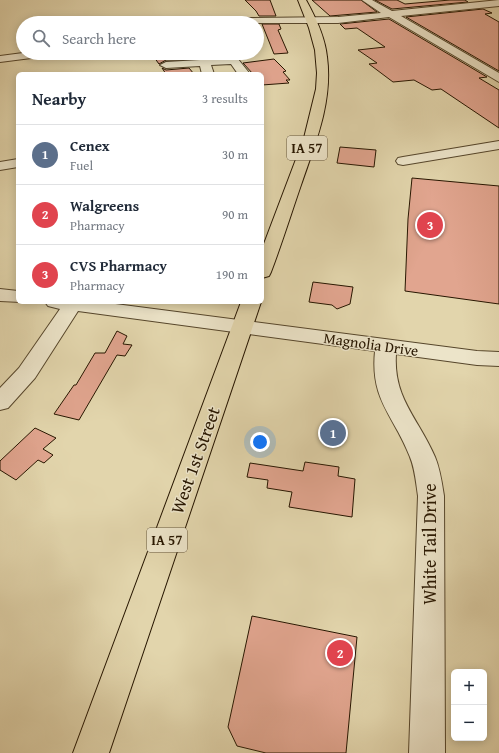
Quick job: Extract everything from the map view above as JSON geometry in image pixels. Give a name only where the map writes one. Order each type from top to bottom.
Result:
[{"type":"main road","name":"IA 57","points":[[264,266],[312,134],[318,111],[322,81],[322,57],[312,20],[302,0]]},
{"type":"main road","name":"West 1st Street","points":[[91,753],[247,314]]},
{"type":"street","points":[[366,0],[499,78]]},
{"type":"street","points":[[264,21],[344,19],[499,3]]},
{"type":"street","points":[[0,59],[16,58]]},
{"type":"street","points":[[204,62],[207,72]]},
{"type":"street","points":[[166,66],[204,62],[234,62],[242,72]]},
{"type":"street","points":[[403,161],[499,145]]},
{"type":"street","points":[[0,166],[16,163]]},
{"type":"street","points":[[0,295],[16,297]]},
{"type":"street","points":[[0,402],[27,373],[66,304]]},
{"type":"street","name":"Magnolia Drive","points":[[83,304],[247,314],[386,346],[477,358],[499,359]]},
{"type":"street","name":"White Tail Drive","points":[[386,346],[383,361],[385,382],[389,397],[396,411],[414,438],[429,476],[431,496],[427,753]]},
{"type":"building","points":[[245,0],[270,0],[276,16],[259,16]]},
{"type":"building","points":[[312,0],[361,0],[377,12],[330,16]]},
{"type":"building","points":[[375,0],[397,0],[405,4],[450,0],[465,0],[468,2],[392,9]]},
{"type":"building","points":[[483,9],[492,13],[485,14],[499,22],[499,71],[406,17]]},
{"type":"building","points":[[389,19],[487,77],[479,78],[499,90],[499,128],[441,89],[432,90],[414,80],[393,82],[369,64],[377,63],[358,50],[385,47],[357,28],[345,29],[340,24]]},
{"type":"building","points":[[264,24],[279,24],[281,29],[278,30],[288,53],[274,54],[264,29]]},
{"type":"building","points":[[274,59],[286,71],[283,72],[290,80],[286,80],[289,83],[264,85],[264,72],[251,72],[243,63]]},
{"type":"building","points":[[156,60],[166,60],[159,64]]},
{"type":"building","points":[[162,68],[166,70],[189,68],[192,72],[165,72]]},
{"type":"building","points":[[340,147],[376,150],[374,167],[337,163]]},
{"type":"building","points":[[412,178],[499,186],[499,304],[405,291],[408,219]]},
{"type":"building","points":[[313,282],[353,287],[350,304],[337,309],[332,305],[309,302]]},
{"type":"building","points":[[117,331],[127,336],[123,344],[132,345],[125,356],[117,355],[79,420],[54,414],[74,385],[76,385],[95,353],[105,353]]},
{"type":"building","points":[[35,428],[56,438],[43,449],[53,455],[44,463],[38,460],[16,480],[0,470],[0,461]]},
{"type":"building","points":[[305,462],[339,467],[338,476],[355,479],[352,517],[289,507],[292,492],[267,488],[268,480],[247,477],[250,463],[303,471]]},
{"type":"building","points":[[252,616],[357,637],[346,753],[266,753],[237,746],[228,727]]},
{"type":"place","name":"CVS Pharmacy","points":[[430,225]]},
{"type":"place","name":"Cenex","points":[[333,433]]},
{"type":"place","name":"Walgreens","points":[[340,653]]}]
